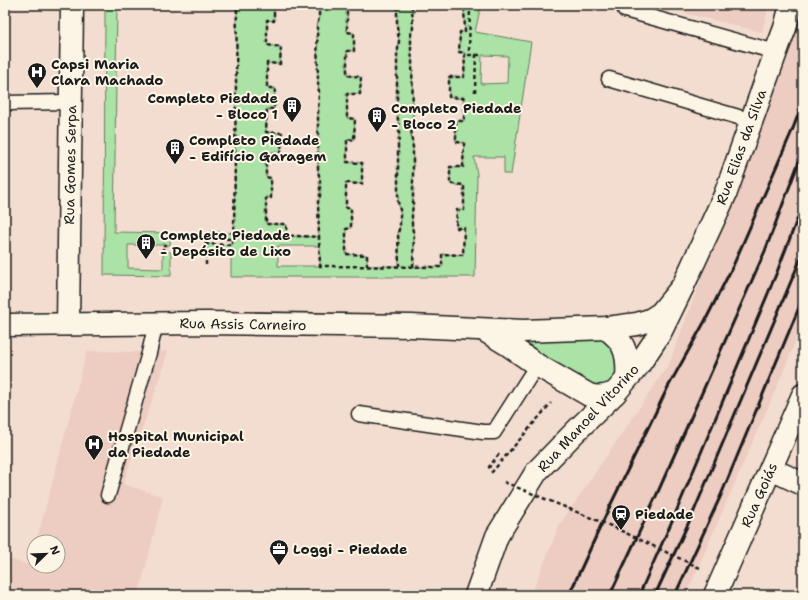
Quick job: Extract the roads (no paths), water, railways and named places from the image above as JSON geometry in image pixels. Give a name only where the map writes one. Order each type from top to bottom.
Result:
[{"type":"street","name":"Rua Gomes Serpa","points":[[68,324],[72,5]]},
{"type":"street","name":"Rua Elias da Silva","points":[[683,286],[725,196],[785,28],[791,5]]},
{"type":"street","name":"Rua Assis Carneiro","points":[[5,325],[206,323],[412,326],[523,331],[607,328],[638,324],[650,320],[661,312],[683,286]]},
{"type":"street","name":"Rua Manoel Vitorino","points":[[476,595],[497,536],[537,471],[621,386],[638,366],[660,334],[683,286]]},
{"type":"street","points":[[482,328],[537,365],[589,395],[596,397],[606,396],[621,386],[628,365],[626,352],[619,340],[607,328]]},
{"type":"street","name":"Rua Goiás","points":[[715,595],[803,395]]},
{"type":"street","points":[[771,469],[803,484]]},
{"type":"lane","points":[[625,10],[776,52]]},
{"type":"lane","points":[[609,79],[752,121]]},
{"type":"lane","points":[[5,103],[71,102]]},
{"type":"lane","points":[[108,495],[149,353],[156,323]]},
{"type":"lane","points":[[359,414],[483,432],[494,432],[537,365]]},
{"type":"railway","points":[[569,595],[609,508],[668,387],[705,321],[733,266],[792,131],[803,102]]},
{"type":"railway","points":[[610,595],[657,494],[765,251],[803,151]]},
{"type":"railway","points":[[639,595],[676,512],[777,272],[803,204]]},
{"type":"railway","points":[[655,595],[694,511],[803,253]]},
{"type":"railway","points":[[675,595],[721,495],[803,298]]},
{"type":"place","name":"Capsi Maria Clara Machado","points":[[37,89]]},
{"type":"place","name":"Completo Piedade - Bloco 1","points":[[292,123]]},
{"type":"place","name":"Completo Piedade - Bloco 2","points":[[377,133]]},
{"type":"place","name":"Completo Piedade - Edifício Garagem","points":[[175,165]]},
{"type":"place","name":"Completo Piedade - Depósito de Lixo","points":[[146,260]]},
{"type":"place","name":"Hospital Municipal da Piedade","points":[[94,461]]},
{"type":"place","name":"Piedade","points":[[621,531]]},
{"type":"place","name":"Loggi - Piedade","points":[[279,566]]}]
